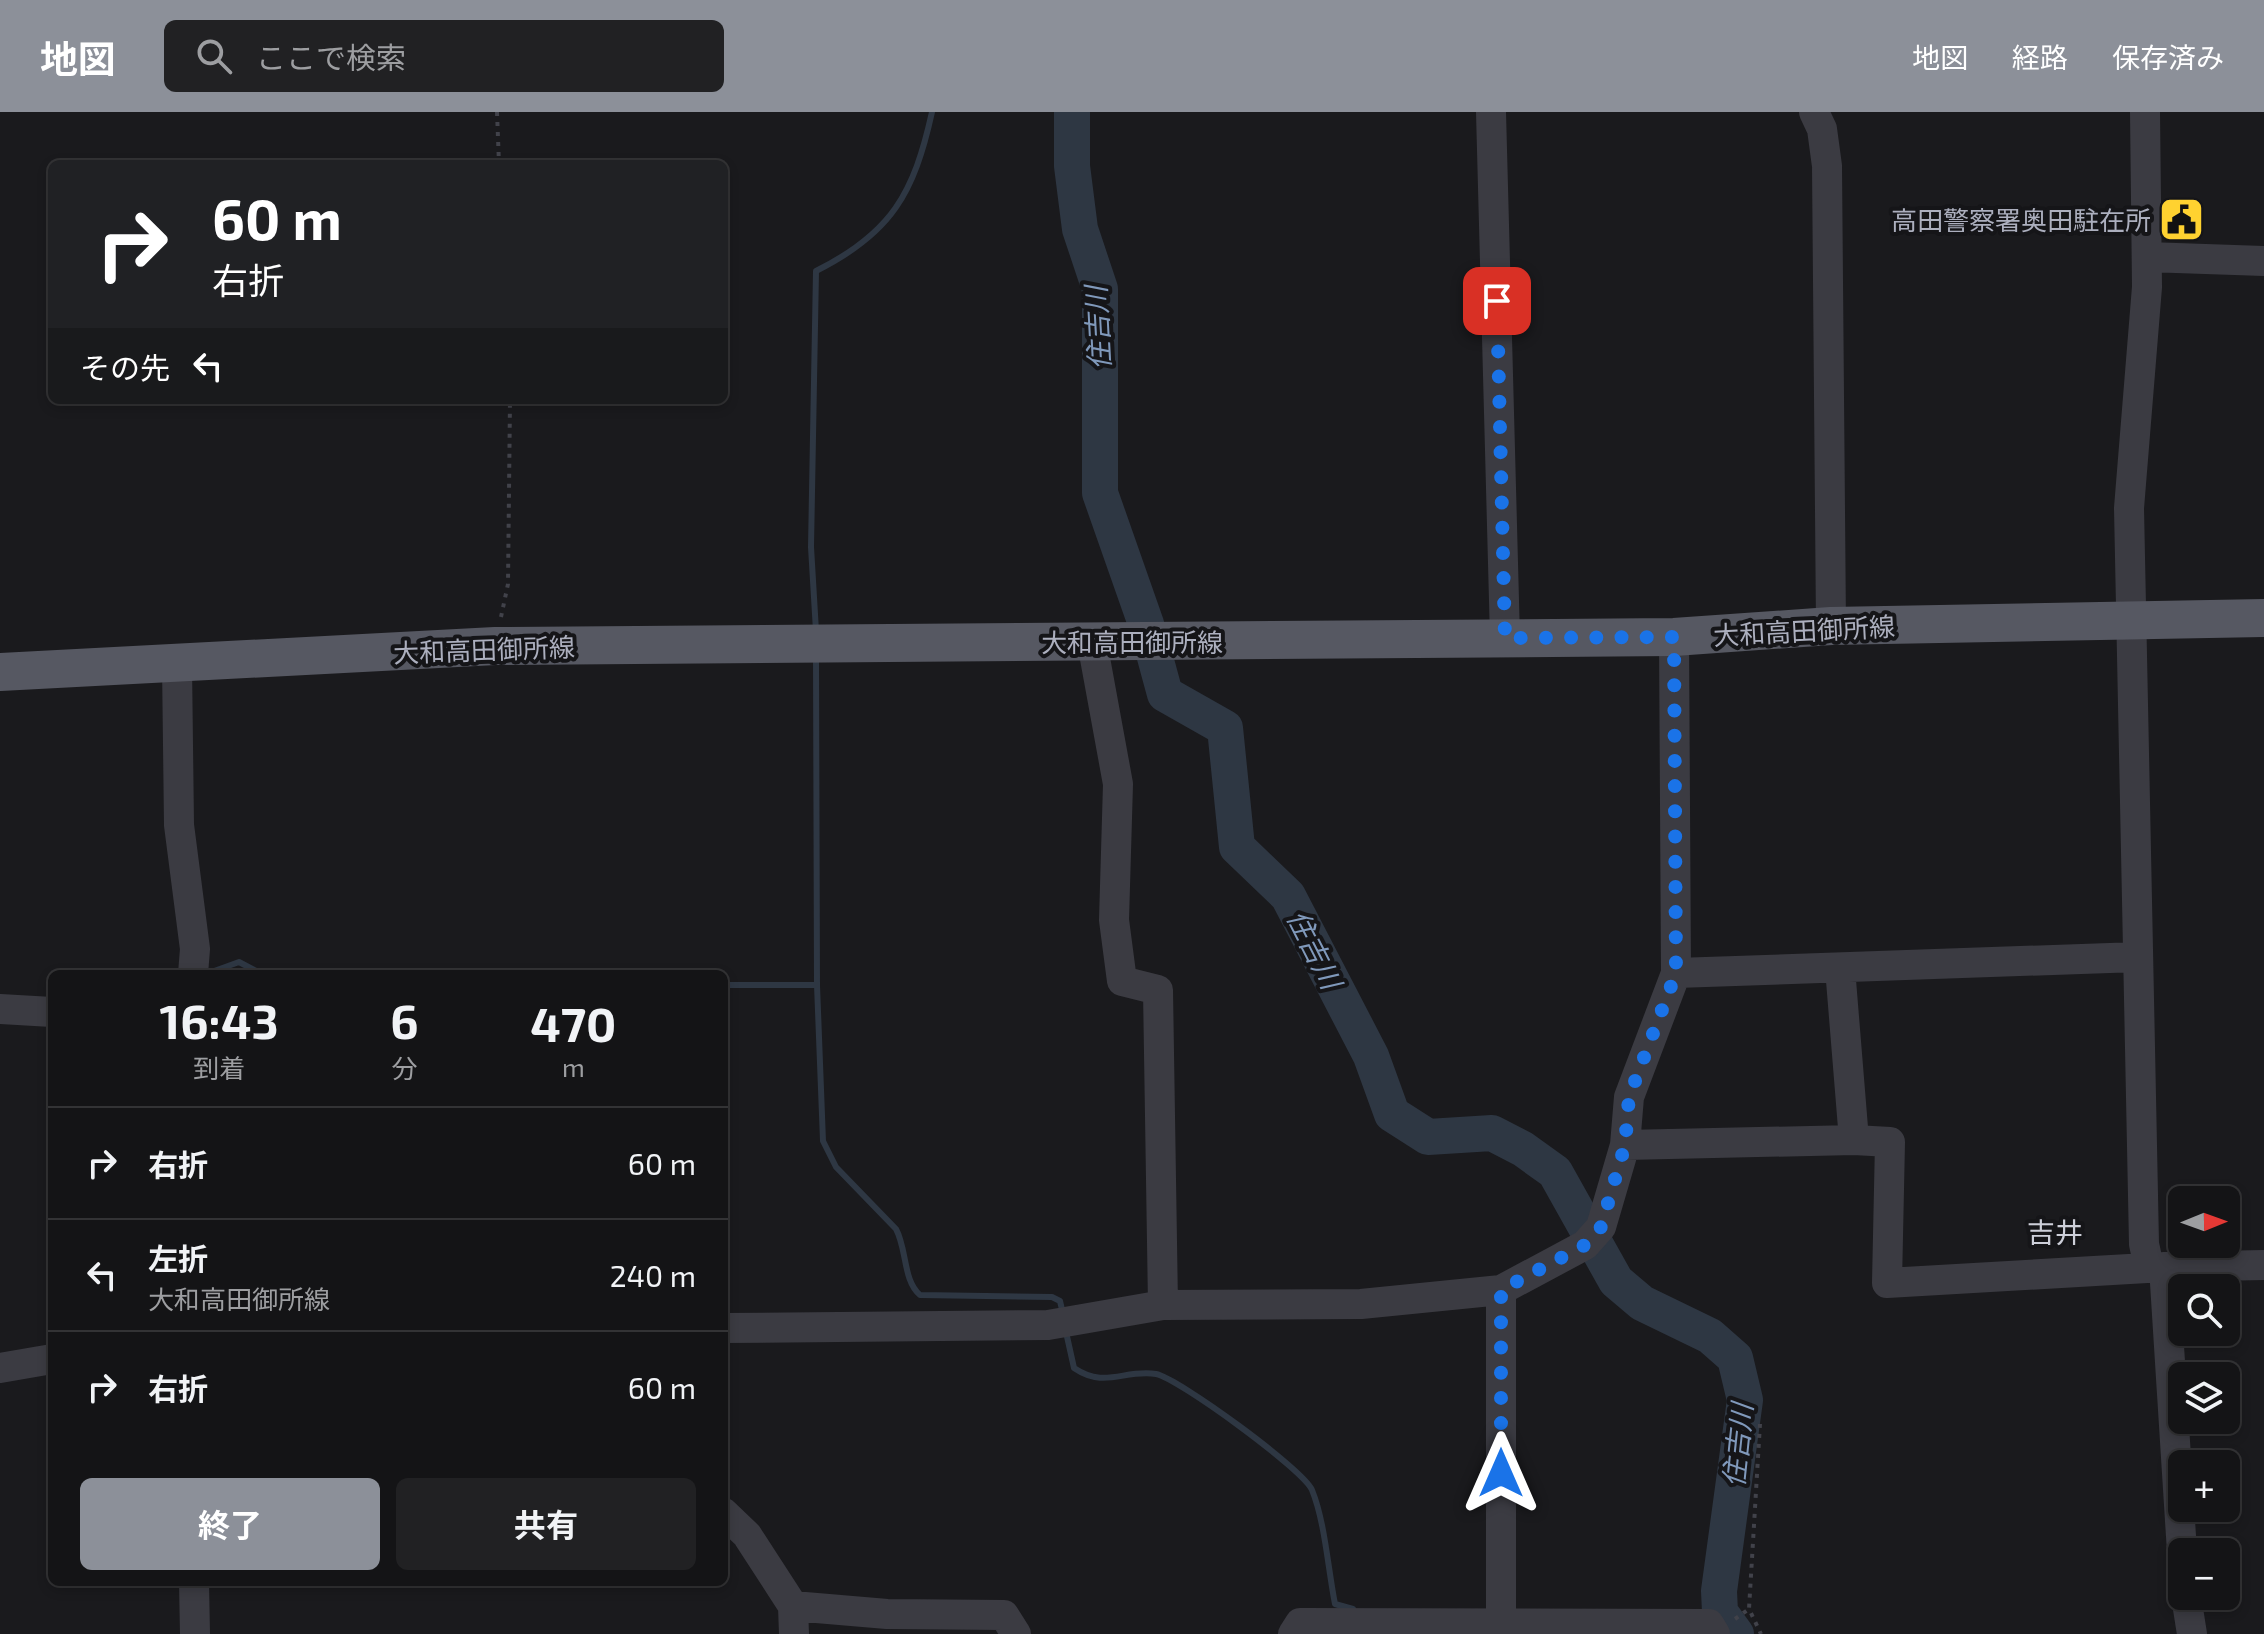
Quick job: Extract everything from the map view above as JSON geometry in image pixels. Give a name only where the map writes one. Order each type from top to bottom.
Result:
[{"type":"main road","name":"大和高田御所線","points":[[0,672],[495,646],[1674,637],[1831,626],[2264,618]]},
{"type":"street","points":[[1491,112],[1505,638]]},
{"type":"street","points":[[1814,112],[1822,129],[1827,166],[1831,626]]},
{"type":"street","points":[[2145,112],[2147,257],[2129,481],[2144,1244],[2157,1267],[2181,1538]]},
{"type":"street","points":[[2147,257],[2264,261]]},
{"type":"street","points":[[728,1328],[1048,1325],[1163,1305],[1361,1304],[1501,1290],[1585,1245],[1601,1227],[1625,1145],[1629,1097],[1676,973],[1674,637]]},
{"type":"street","points":[[1092,642],[1118,784],[1114,920],[1122,981],[1158,990],[1163,1305]]},
{"type":"street","points":[[177,664],[179,825],[195,949],[193,970]]},
{"type":"street","points":[[1676,973],[2138,957]]},
{"type":"street","points":[[1840,968],[1854,1140]]},
{"type":"street","points":[[0,1009],[48,1012]]},
{"type":"street","points":[[1625,1145],[1854,1140],[1890,1142],[1887,1283],[2157,1267],[2264,1265]]},
{"type":"street","points":[[1501,1290],[1501,1625]]},
{"type":"street","points":[[0,1368],[48,1360]]},
{"type":"street","points":[[728,1517],[747,1535],[793,1620],[887,1614],[1004,1615],[1016,1634]]},
{"type":"street","points":[[194,1586],[195,1634]]},
{"type":"street","points":[[2188,1610],[2192,1634]]},
{"type":"street","points":[[1293,1634],[1300,1623],[1709,1624],[1715,1634]]},
{"type":"path","points":[[497,112],[499,160]]},
{"type":"path","points":[[495,646],[508,584],[510,404]]},
{"type":"path","points":[[1760,1424],[1749,1609],[1761,1634]]},
{"type":"waterway","points":[[816,631],[811,547],[816,271],[864,242],[896,208],[917,166],[932,112]]},
{"type":"waterway","name":"住吉川","points":[[1072,112],[1072,166],[1080,229],[1100,289],[1100,493],[1146,624],[1165,694],[1225,728],[1237,847],[1288,896],[1371,1056],[1392,1114],[1428,1137],[1492,1133],[1523,1149],[1555,1172],[1616,1281],[1642,1303],[1710,1336],[1735,1358],[1745,1400],[1719,1591],[1720,1612],[1736,1634]]},
{"type":"waterway","points":[[816,658],[817,985],[823,1141],[836,1167],[896,1229],[911,1282],[920,1295],[1052,1297],[1060,1301],[1063,1314]]},
{"type":"waterway","points":[[217,970],[239,962],[254,970]]},
{"type":"waterway","points":[[728,985],[817,985]]},
{"type":"waterway","points":[[1066,1332],[1074,1368],[1095,1377],[1145,1373],[1169,1379],[1239,1426],[1304,1479],[1312,1490],[1320,1516],[1335,1604],[1353,1609]]},
{"type":"place","name":"高田警察署奥田駐在所","points":[[2182,219]]},
{"type":"district","name":"吉井","points":[[2055,1232]]},
{"type":"route","points":[[1497,301],[1505,638],[1674,637],[1676,973],[1629,1097],[1625,1145],[1601,1227],[1585,1245],[1501,1290],[1501,1473]]}]
